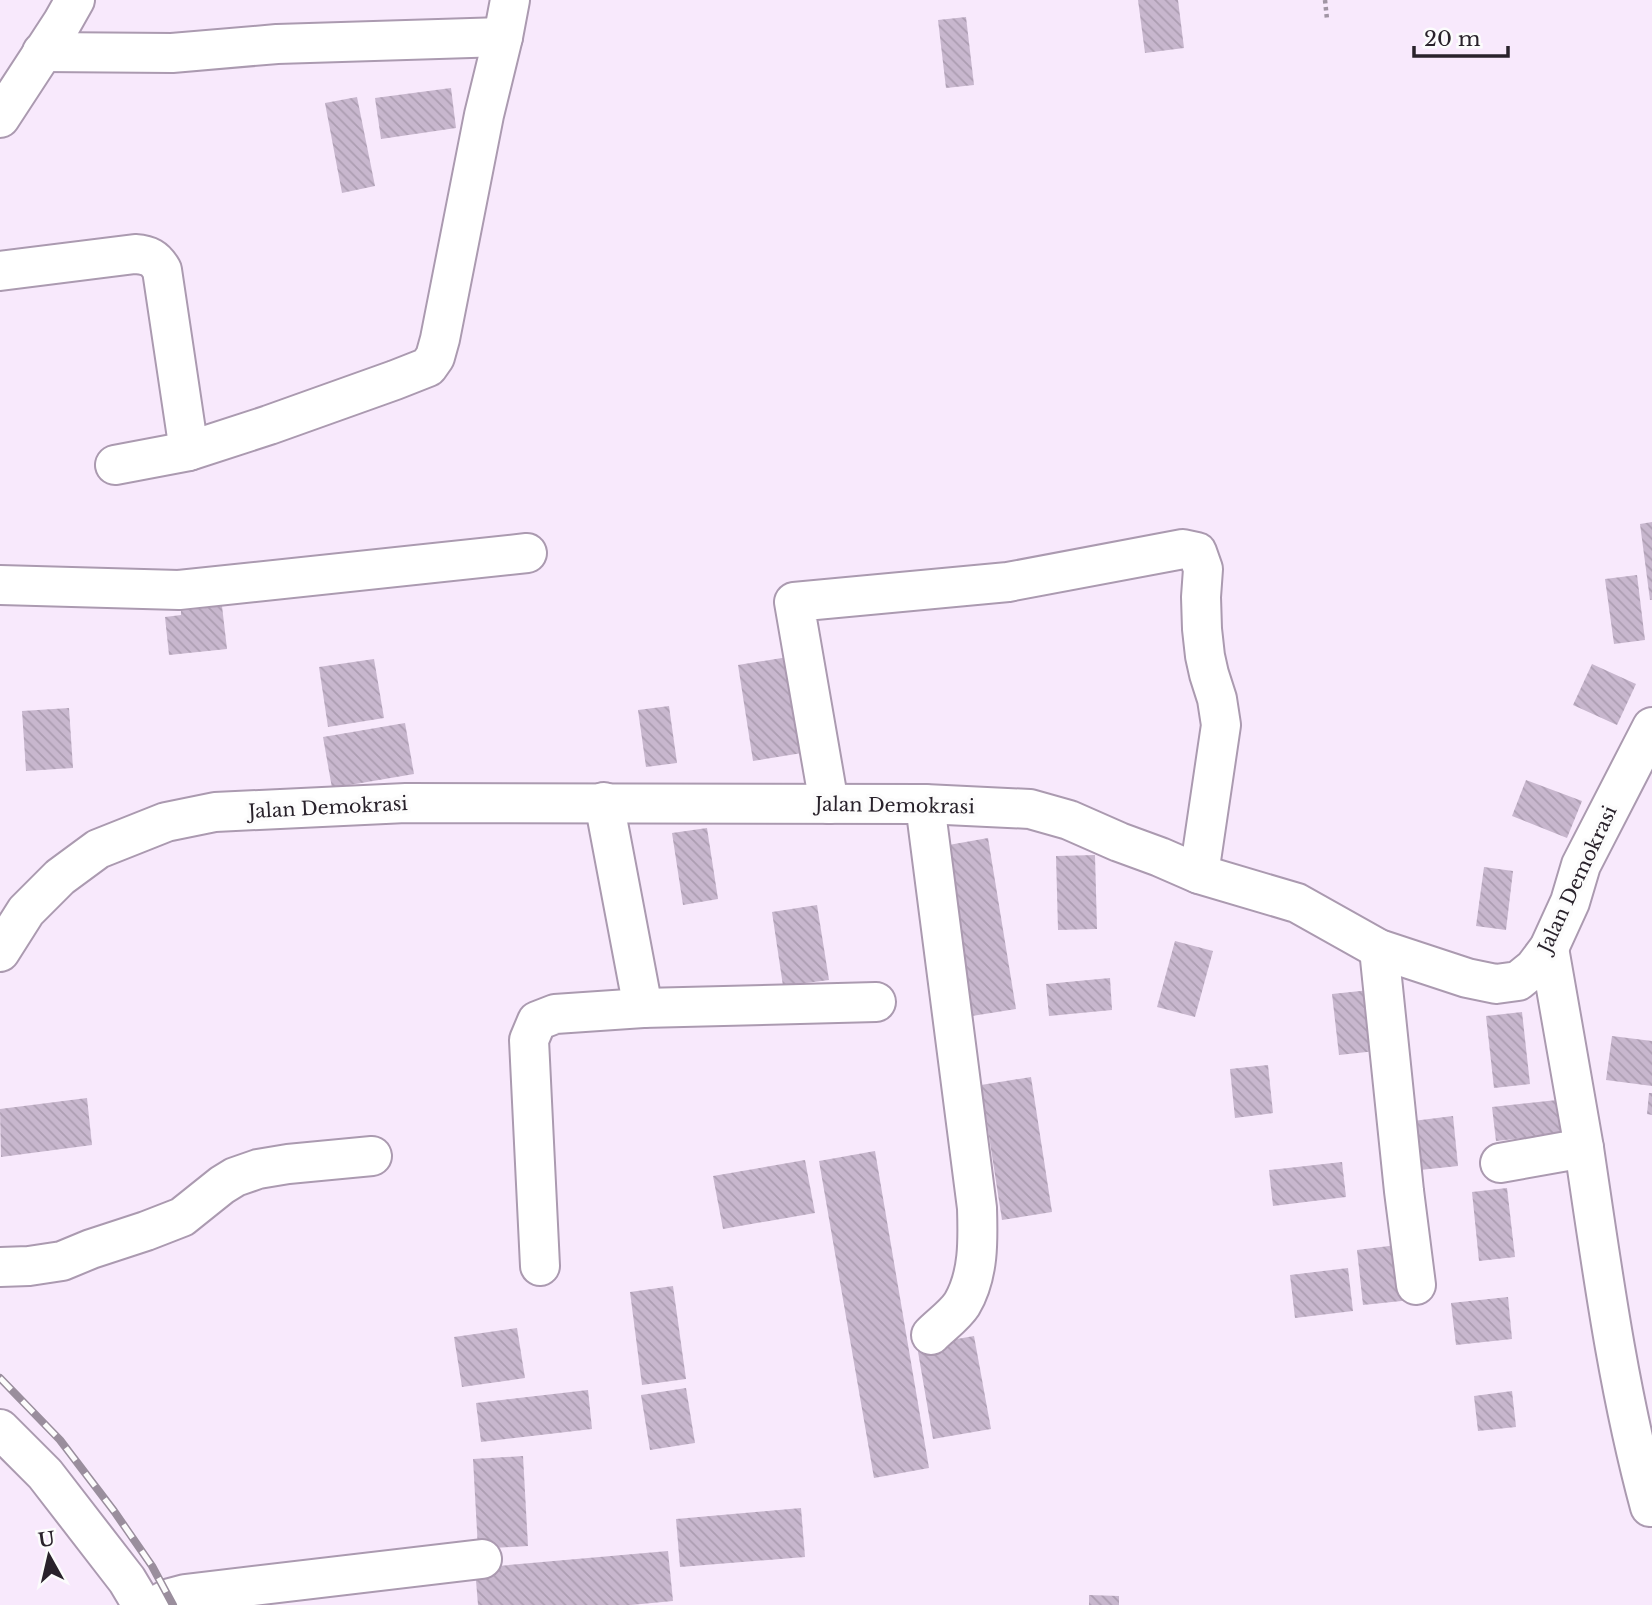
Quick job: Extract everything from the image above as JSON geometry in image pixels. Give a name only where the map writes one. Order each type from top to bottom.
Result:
[{"type":"street","points":[[0,118],[75,0]]},
{"type":"street","points":[[115,465],[189,451],[270,425],[428,367],[435,357],[440,339],[484,115],[510,0]]},
{"type":"street","points":[[42,52],[172,53],[277,44],[503,37]]},
{"type":"street","points":[[0,271],[135,254],[148,255],[156,261],[162,270],[189,451]]},
{"type":"street","points":[[829,804],[794,602],[1008,582],[1183,549],[1197,552],[1203,569],[1202,629],[1209,674],[1222,725],[1199,874]]},
{"type":"street","points":[[0,585],[179,590],[527,553]]},
{"type":"street","name":"Jalan Demokrasi","points":[[0,952],[26,911],[60,877],[98,849],[166,822],[215,812],[379,804],[925,804],[1030,809],[1069,820],[1199,874],[1297,903],[1379,949],[1467,978],[1496,984],[1518,981],[1534,968],[1549,948],[1570,902],[1581,865],[1652,726]]},
{"type":"street","points":[[604,802],[643,1008]]},
{"type":"street","points":[[925,804],[977,1208],[978,1248],[972,1281],[961,1305],[931,1335]]},
{"type":"street","points":[[1549,948],[1584,1148],[1616,1359],[1637,1461],[1650,1507]]},
{"type":"street","points":[[1379,949],[1416,1285]]},
{"type":"street","points":[[540,1266],[529,1041],[537,1021],[555,1014],[643,1008],[876,1002]]},
{"type":"street","points":[[1500,1163],[1584,1148]]},
{"type":"street","points":[[0,1268],[62,1261],[146,1231],[182,1217],[222,1185],[235,1177],[258,1170],[288,1164],[372,1156]]},
{"type":"street","points":[[0,1429],[45,1474],[127,1580],[142,1605]]},
{"type":"street","points":[[157,1605],[185,1594],[482,1559]]},
{"type":"path","points":[[1325,0],[1328,19]]},
{"type":"building","points":[[1138,0],[1178,0],[1184,48],[1145,53]]},
{"type":"building","points":[[966,17],[974,85],[946,88],[938,20]]},
{"type":"building","points":[[451,88],[456,128],[381,139],[375,98]]},
{"type":"building","points":[[357,97],[375,186],[342,193],[325,103]]},
{"type":"building","points":[[1652,522],[1652,600],[1650,600],[1640,524]]},
{"type":"building","points":[[1637,575],[1645,640],[1614,644],[1605,579]]},
{"type":"building","points":[[222,606],[227,649],[169,655],[165,617],[181,615],[181,611]]},
{"type":"building","points":[[788,657],[802,753],[753,761],[738,665]]},
{"type":"building","points":[[374,659],[384,718],[328,727],[319,667]]},
{"type":"building","points":[[1592,664],[1636,684],[1617,725],[1573,705]]},
{"type":"building","points":[[669,706],[677,763],[646,767],[638,710]]},
{"type":"building","points":[[69,708],[73,768],[26,771],[22,711]]},
{"type":"building","points":[[405,723],[414,774],[332,788],[323,737]]},
{"type":"building","points":[[1526,780],[1582,801],[1567,838],[1512,816]]},
{"type":"building","points":[[707,828],[718,899],[683,905],[672,833]]},
{"type":"building","points":[[988,838],[1016,1009],[972,1016],[943,846]]},
{"type":"building","points":[[1095,855],[1097,929],[1058,930],[1056,856]]},
{"type":"building","points":[[1484,867],[1513,871],[1506,930],[1476,926]]},
{"type":"building","points":[[817,905],[829,980],[783,986],[772,912]]},
{"type":"building","points":[[1175,941],[1213,951],[1195,1017],[1157,1007]]},
{"type":"building","points":[[1110,978],[1112,1010],[1049,1016],[1046,984]]},
{"type":"building","points":[[1370,990],[1376,1051],[1339,1055],[1332,994]]},
{"type":"building","points":[[1522,1012],[1530,1084],[1494,1088],[1486,1016]]},
{"type":"building","points":[[1612,1036],[1652,1041],[1652,1086],[1606,1080]]},
{"type":"building","points":[[1268,1065],[1273,1113],[1235,1118],[1230,1069]]},
{"type":"building","points":[[1031,1077],[1052,1212],[1002,1220],[981,1085]]},
{"type":"building","points":[[1649,1093],[1652,1093],[1652,1115],[1647,1114]]},
{"type":"building","points":[[87,1098],[92,1145],[1,1157],[0,1109]]},
{"type":"building","points":[[1557,1100],[1561,1134],[1496,1141],[1492,1107]]},
{"type":"building","points":[[1453,1116],[1458,1166],[1410,1171],[1405,1122]]},
{"type":"building","points":[[875,1151],[929,1468],[874,1478],[819,1161]]},
{"type":"building","points":[[805,1160],[815,1213],[723,1229],[713,1176]]},
{"type":"building","points":[[1342,1162],[1346,1197],[1273,1206],[1269,1170]]},
{"type":"building","points":[[1507,1188],[1515,1257],[1479,1261],[1472,1192]]},
{"type":"building","points":[[1405,1244],[1411,1300],[1363,1305],[1357,1250]]},
{"type":"building","points":[[1348,1268],[1353,1311],[1295,1318],[1290,1275]]},
{"type":"building","points":[[673,1286],[686,1379],[642,1385],[630,1292]]},
{"type":"building","points":[[1508,1297],[1512,1339],[1456,1345],[1451,1303]]},
{"type":"building","points":[[517,1328],[525,1378],[462,1387],[454,1337]]},
{"type":"building","points":[[974,1336],[991,1429],[933,1439],[917,1346]]},
{"type":"building","points":[[686,1388],[695,1443],[650,1450],[641,1395]]},
{"type":"building","points":[[588,1390],[592,1429],[481,1442],[476,1403]]},
{"type":"building","points":[[1512,1391],[1516,1427],[1478,1431],[1474,1396]]},
{"type":"building","points":[[523,1456],[528,1546],[478,1549],[473,1459]]},
{"type":"building","points":[[801,1508],[805,1557],[680,1567],[676,1519]]},
{"type":"building","points":[[668,1551],[673,1601],[631,1605],[478,1605],[475,1568]]},
{"type":"building","points":[[1089,1595],[1119,1596],[1119,1605],[1089,1605]]},
{"type":"railway","points":[[0,1378],[60,1440],[152,1566],[173,1605]]}]
